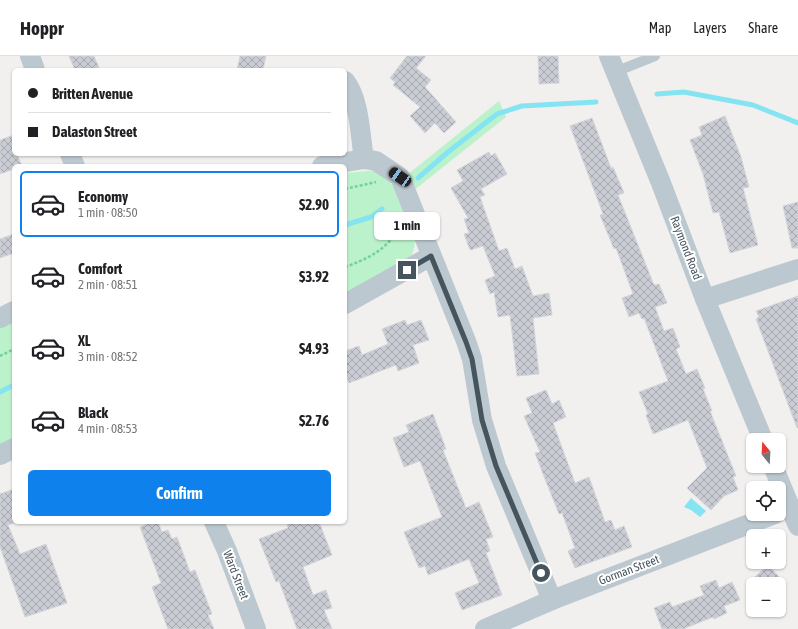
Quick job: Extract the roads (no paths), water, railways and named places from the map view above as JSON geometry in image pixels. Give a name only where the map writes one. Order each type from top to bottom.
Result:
[{"type":"street","points":[[30,56],[34,68]]},
{"type":"street","name":"Raymond Road","points":[[612,64],[661,183],[705,300],[760,433]]},
{"type":"street","points":[[347,84],[350,88],[357,110],[370,160]]},
{"type":"street","points":[[338,164],[370,160],[400,177],[472,359],[482,420],[496,466],[552,600]]},
{"type":"street","points":[[347,303],[431,256]]},
{"type":"street","points":[[705,300],[798,270]]},
{"type":"street","points":[[0,318],[12,312]]},
{"type":"street","points":[[0,455],[12,449]]},
{"type":"street","points":[[786,515],[798,526]]},
{"type":"street","name":"Gorman Street","points":[[485,629],[552,600],[755,521]]},
{"type":"street","name":"Ward Street","points":[[215,524],[227,551],[256,629]]},
{"type":"lane","points":[[612,64],[655,56]]},
{"type":"water","points":[[691,498],[706,511],[700,517],[684,507]]},
{"type":"waterway","points":[[657,94],[684,92],[753,105],[798,123]]},
{"type":"waterway","points":[[418,178],[448,152],[497,114],[522,106],[596,102]]},
{"type":"waterway","points":[[347,224],[371,217],[382,209]]},
{"type":"waterway","points":[[0,392],[12,386]]}]
